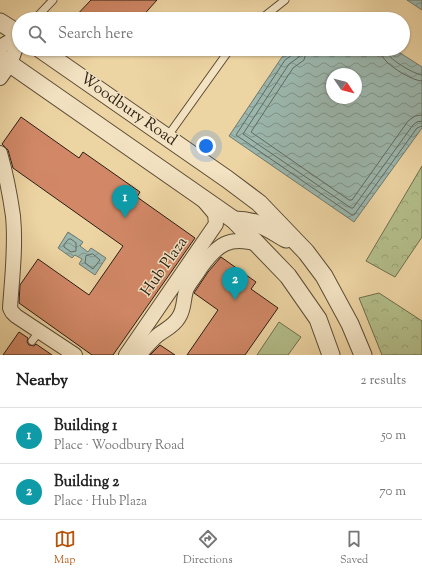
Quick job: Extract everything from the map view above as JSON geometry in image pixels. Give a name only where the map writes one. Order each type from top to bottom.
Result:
[{"type":"street","points":[[0,22],[12,31]]},
{"type":"street","points":[[0,47],[12,40]]},
{"type":"street","points":[[0,78],[5,61],[12,48]]},
{"type":"street","name":"Woodbury Road","points":[[50,56],[227,179],[259,203],[306,252],[324,276],[350,324],[363,355]]},
{"type":"street","name":"Woodbury Road","points":[[5,61],[180,181],[234,220],[288,276],[318,320],[331,355]]},
{"type":"street","points":[[0,153],[5,171],[13,217],[14,258],[10,308],[12,312],[36,336],[75,355]]},
{"type":"street","points":[[202,198],[215,214],[216,224],[225,221],[247,220],[261,225],[306,252]]},
{"type":"street","name":"Hub Plaza","points":[[126,355],[216,224]]},
{"type":"street","name":"Hub Plaza","points":[[139,355],[159,334],[170,328],[179,318],[183,309],[187,288],[214,251],[223,244],[236,240],[245,240],[258,244]]},
{"type":"street","points":[[171,289],[185,300]]},
{"type":"street","points":[[146,325],[159,334]]},
{"type":"lane","points":[[42,12],[53,0]]},
{"type":"lane","points":[[270,12],[285,0]]},
{"type":"lane","points":[[167,137],[225,56]]},
{"type":"green space","points":[[422,166],[422,237],[395,277],[366,261]]},
{"type":"green space","points":[[379,293],[422,321],[422,355],[382,355],[359,298]]},
{"type":"green space","points":[[279,322],[301,337],[288,355],[257,355]]},
{"type":"water","points":[[407,0],[422,0],[422,10]]},
{"type":"water","points":[[284,56],[405,56],[422,67],[422,128],[354,222],[229,136]]},
{"type":"water","points":[[68,232],[83,242],[80,246],[88,252],[91,248],[106,258],[95,275],[79,264],[82,259],[75,255],[72,258],[58,248]]},
{"type":"building","points":[[91,0],[157,0],[146,12],[80,12]]},
{"type":"building","points":[[21,117],[79,158],[83,152],[140,192],[137,197],[195,238],[113,355],[92,355],[19,303],[20,285],[38,259],[89,295],[123,246],[13,168],[8,150],[2,144]]},
{"type":"building","points":[[221,257],[256,282],[251,289],[278,308],[245,355],[187,355],[218,310],[194,293],[208,272]]},
{"type":"building","points":[[19,332],[28,338],[27,342],[29,345],[34,346],[36,344],[52,355],[3,355]]},
{"type":"building","points":[[160,345],[175,355],[150,355]]},
{"type":"place","name":"Building 1","points":[[125,218]]},
{"type":"place","name":"Building 2","points":[[235,300]]}]
